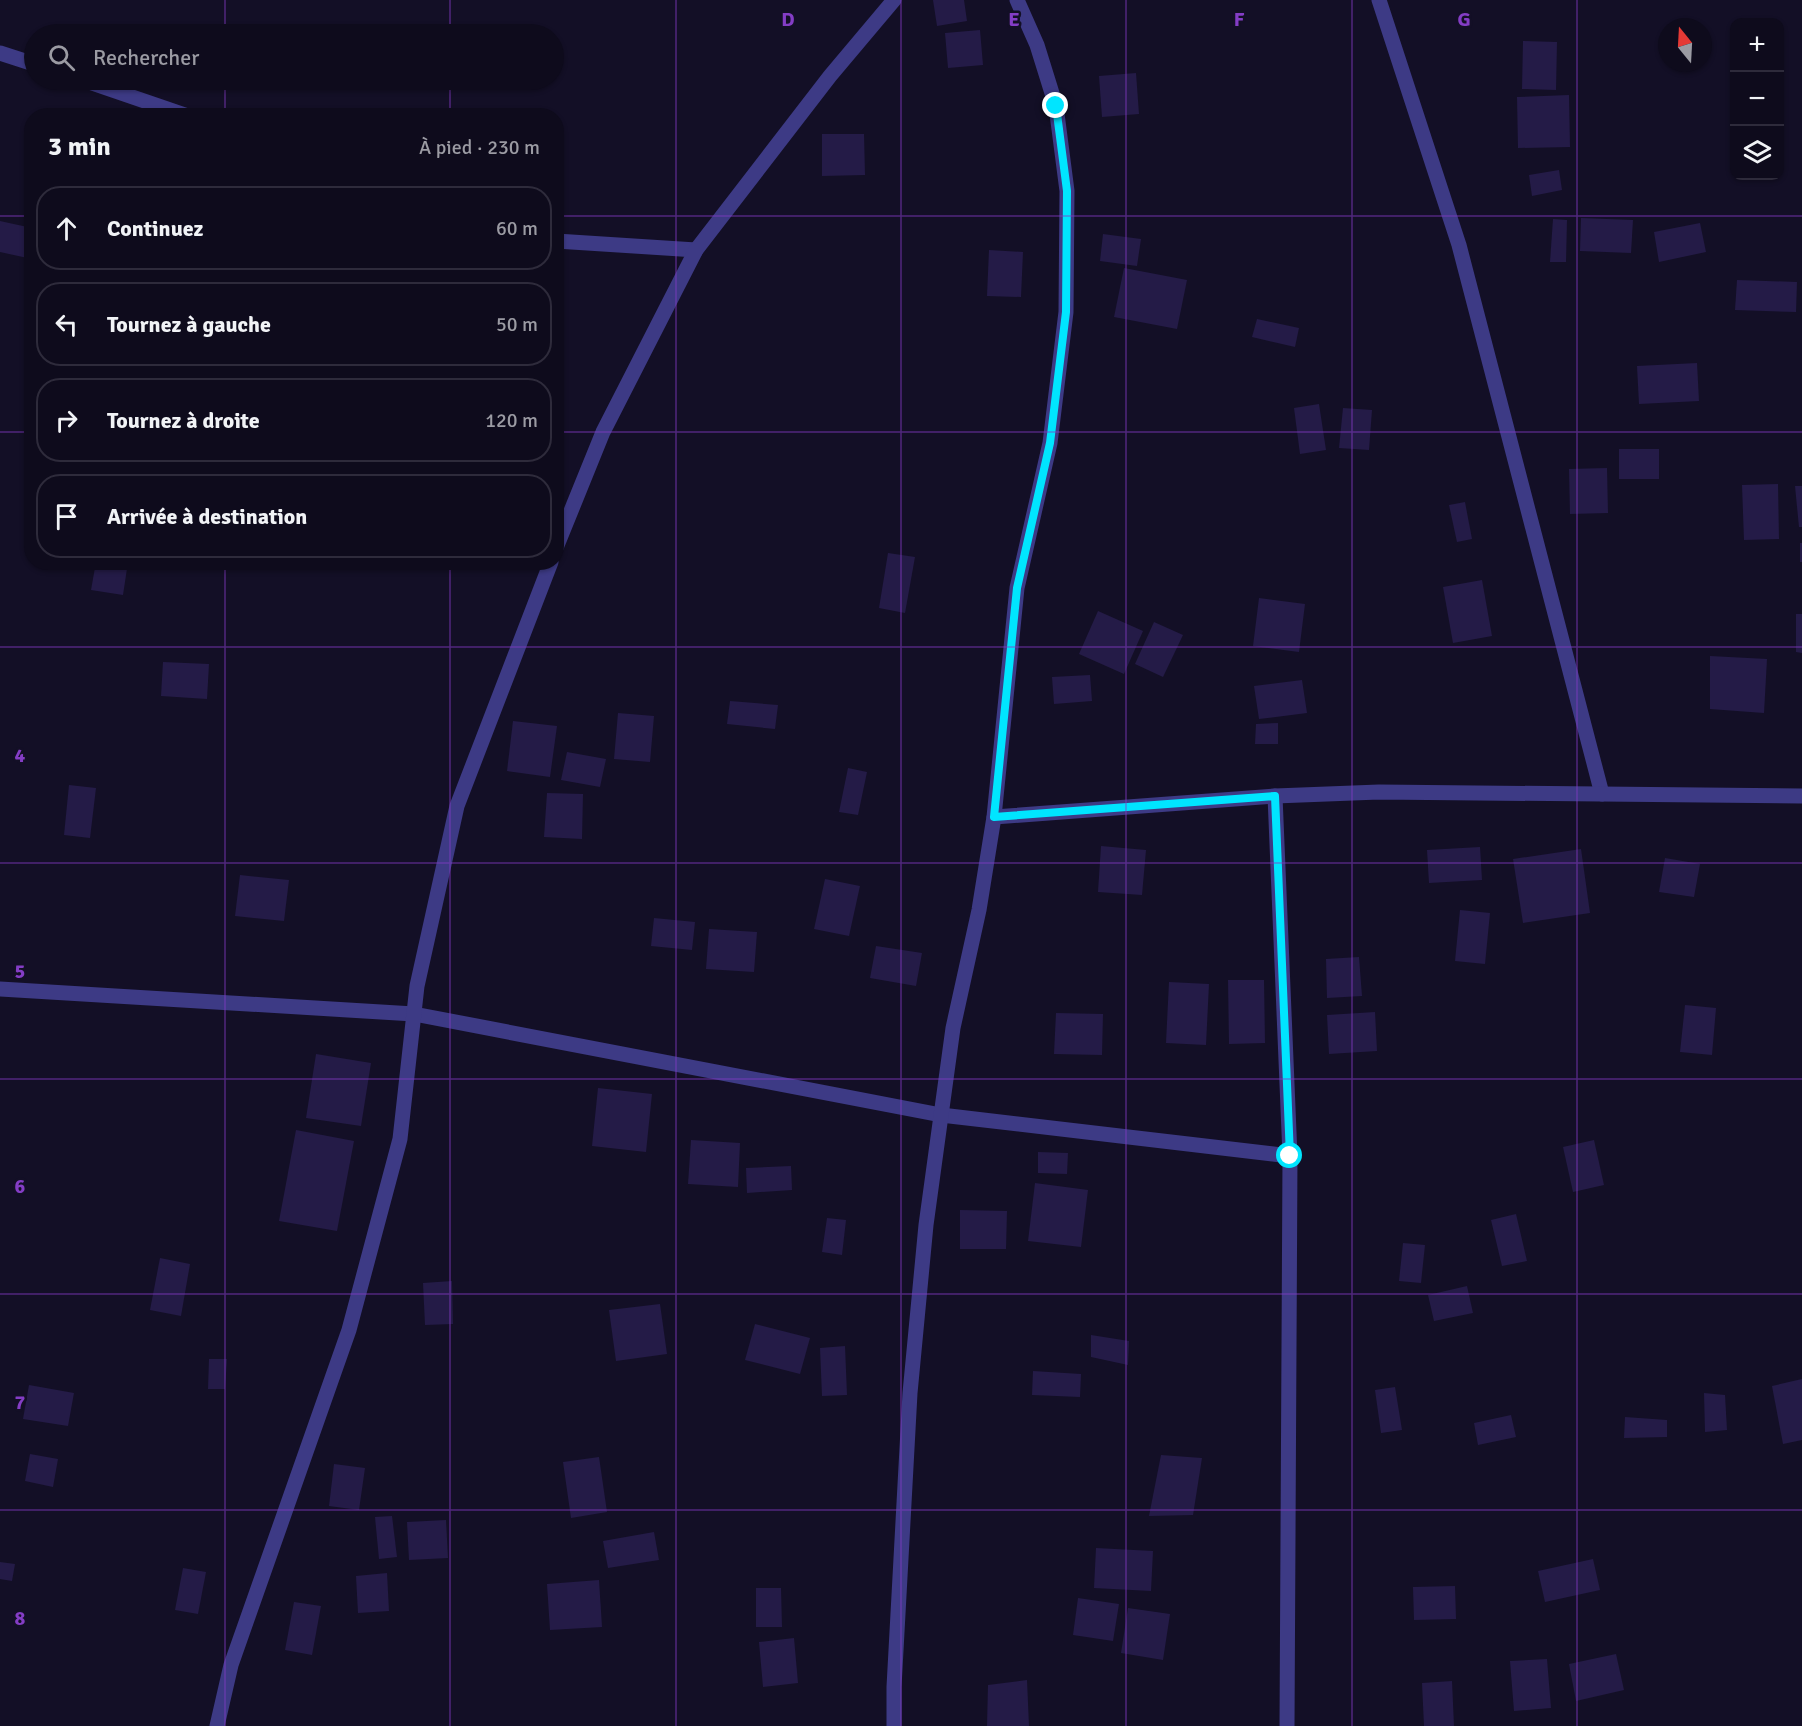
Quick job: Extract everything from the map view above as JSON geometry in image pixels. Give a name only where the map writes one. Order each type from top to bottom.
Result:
[{"type":"street","points":[[564,528],[603,432],[696,250],[830,76],[894,0]]},
{"type":"street","points":[[894,1726],[894,1687],[910,1394],[926,1225],[953,1028],[979,910],[994,817],[1017,588],[1050,443],[1066,312],[1067,191],[1056,106],[1037,45],[1017,0]]},
{"type":"street","points":[[1379,0],[1458,245],[1602,794]]},
{"type":"street","points":[[0,53],[24,61]]},
{"type":"street","points":[[112,90],[165,108]]},
{"type":"street","points":[[564,242],[696,250]]},
{"type":"street","points":[[218,1726],[231,1665],[349,1330],[400,1139],[417,986],[457,806],[548,570]]},
{"type":"street","points":[[994,817],[1275,796],[1379,792],[1802,796]]},
{"type":"street","points":[[1275,796],[1290,1156],[1287,1726]]},
{"type":"street","points":[[0,990],[414,1014],[941,1115],[1290,1156]]},
{"type":"building","points":[[933,0],[964,0],[967,21],[937,26]]},
{"type":"building","points":[[980,30],[983,65],[948,68],[945,33]]},
{"type":"building","points":[[1523,41],[1557,42],[1556,90],[1522,89]]},
{"type":"building","points":[[1136,73],[1139,114],[1102,117],[1099,76]]},
{"type":"building","points":[[1569,95],[1570,147],[1518,148],[1517,97]]},
{"type":"building","points":[[822,134],[864,134],[865,175],[822,176]]},
{"type":"building","points":[[1559,170],[1562,190],[1532,196],[1529,175]]},
{"type":"building","points":[[1581,218],[1633,220],[1631,253],[1580,251]]},
{"type":"building","points":[[1553,219],[1567,220],[1566,262],[1550,262]]},
{"type":"building","points":[[0,221],[24,226],[24,257],[0,252]]},
{"type":"building","points":[[1700,223],[1706,252],[1659,262],[1654,232]]},
{"type":"building","points":[[1103,234],[1141,239],[1137,266],[1100,261]]},
{"type":"building","points":[[989,250],[1023,252],[1021,297],[987,296]]},
{"type":"building","points":[[1124,268],[1187,280],[1177,329],[1114,317]]},
{"type":"building","points":[[1737,280],[1797,282],[1796,312],[1735,310]]},
{"type":"building","points":[[1257,319],[1299,328],[1295,347],[1252,337]]},
{"type":"building","points":[[1697,363],[1699,401],[1639,404],[1637,366]]},
{"type":"building","points":[[1319,404],[1326,450],[1300,454],[1294,408]]},
{"type":"building","points":[[1343,408],[1372,410],[1369,450],[1339,448]]},
{"type":"building","points":[[1619,449],[1659,449],[1659,479],[1619,479]]},
{"type":"building","points":[[1607,468],[1608,513],[1570,514],[1569,469]]},
{"type":"building","points":[[1778,484],[1779,539],[1744,540],[1742,485]]},
{"type":"building","points":[[1795,486],[1802,486],[1802,527],[1799,527]]},
{"type":"building","points":[[1465,502],[1472,539],[1457,542],[1449,505]]},
{"type":"building","points":[[1800,543],[1802,543],[1802,562],[1800,562]]},
{"type":"building","points":[[888,553],[915,557],[905,613],[879,608]]},
{"type":"building","points":[[95,570],[127,570],[123,595],[91,590]]},
{"type":"building","points":[[1482,580],[1492,636],[1453,643],[1443,587]]},
{"type":"building","points":[[1259,598],[1305,604],[1299,652],[1253,646]]},
{"type":"building","points":[[1098,611],[1143,631],[1124,674],[1079,654]]},
{"type":"building","points":[[1796,614],[1802,614],[1802,653],[1796,652]]},
{"type":"building","points":[[1154,622],[1183,635],[1163,677],[1135,664]]},
{"type":"building","points":[[1710,656],[1767,659],[1764,713],[1710,709]]},
{"type":"building","points":[[163,662],[209,664],[207,699],[161,696]]},
{"type":"building","points":[[1090,675],[1092,701],[1054,704],[1052,677]]},
{"type":"building","points":[[1302,680],[1307,713],[1259,719],[1254,686]]},
{"type":"building","points":[[730,701],[778,705],[775,729],[727,724]]},
{"type":"building","points":[[618,713],[654,716],[650,762],[614,759]]},
{"type":"building","points":[[513,721],[557,726],[550,777],[507,771]]},
{"type":"building","points":[[1278,723],[1278,744],[1255,744],[1256,724]]},
{"type":"building","points":[[567,752],[606,759],[600,787],[561,780]]},
{"type":"building","points":[[848,768],[867,772],[858,815],[839,812]]},
{"type":"building","points":[[69,785],[96,788],[90,838],[64,835]]},
{"type":"building","points":[[547,793],[583,794],[582,839],[544,837]]},
{"type":"building","points":[[1101,846],[1146,850],[1142,895],[1098,892]]},
{"type":"building","points":[[1480,847],[1482,880],[1429,883],[1427,850]]},
{"type":"building","points":[[1581,849],[1590,913],[1523,923],[1513,859]]},
{"type":"building","points":[[1665,858],[1700,864],[1694,897],[1659,892]]},
{"type":"building","points":[[240,875],[289,880],[284,921],[235,916]]},
{"type":"building","points":[[825,879],[860,886],[849,936],[814,929]]},
{"type":"building","points":[[1460,910],[1490,913],[1485,964],[1455,961]]},
{"type":"building","points":[[654,918],[695,922],[692,950],[651,946]]},
{"type":"building","points":[[709,929],[757,932],[754,972],[706,969]]},
{"type":"building","points":[[876,946],[922,953],[916,986],[870,978]]},
{"type":"building","points":[[1359,957],[1362,996],[1327,998],[1326,959]]},
{"type":"building","points":[[1228,980],[1264,980],[1265,1043],[1229,1044]]},
{"type":"building","points":[[1169,982],[1209,984],[1206,1045],[1166,1043]]},
{"type":"building","points":[[1685,1005],[1716,1008],[1712,1055],[1680,1052]]},
{"type":"building","points":[[1375,1012],[1377,1051],[1329,1054],[1327,1015]]},
{"type":"building","points":[[1056,1013],[1103,1014],[1102,1055],[1054,1054]]},
{"type":"building","points":[[316,1054],[371,1063],[361,1126],[306,1118]]},
{"type":"building","points":[[598,1088],[652,1094],[646,1152],[592,1146]]},
{"type":"building","points":[[296,1130],[354,1141],[337,1231],[279,1221]]},
{"type":"building","points":[[691,1140],[740,1143],[738,1187],[688,1184]]},
{"type":"building","points":[[1594,1140],[1604,1185],[1573,1192],[1563,1147]]},
{"type":"building","points":[[1038,1152],[1068,1153],[1067,1174],[1038,1173]]},
{"type":"building","points":[[791,1166],[792,1190],[747,1193],[746,1168]]},
{"type":"building","points":[[1035,1183],[1088,1190],[1081,1247],[1028,1241]]},
{"type":"building","points":[[960,1210],[1007,1211],[1006,1249],[960,1249]]},
{"type":"building","points":[[1516,1214],[1527,1261],[1502,1266],[1491,1220]]},
{"type":"building","points":[[827,1218],[846,1220],[842,1255],[822,1252]]},
{"type":"building","points":[[1403,1243],[1425,1245],[1421,1283],[1399,1281]]},
{"type":"building","points":[[160,1258],[190,1264],[181,1316],[150,1310]]},
{"type":"building","points":[[452,1281],[453,1324],[425,1325],[423,1283]]},
{"type":"building","points":[[1467,1286],[1473,1313],[1434,1321],[1428,1295]]},
{"type":"building","points":[[660,1304],[667,1354],[616,1361],[609,1310]]},
{"type":"building","points":[[755,1324],[810,1338],[800,1374],[745,1360]]},
{"type":"building","points":[[1091,1335],[1129,1341],[1128,1365],[1091,1357]]},
{"type":"building","points":[[845,1346],[847,1395],[822,1396],[820,1348]]},
{"type":"building","points":[[209,1359],[227,1359],[225,1389],[208,1389]]},
{"type":"building","points":[[1033,1371],[1081,1374],[1080,1397],[1032,1395]]},
{"type":"building","points":[[1802,1379],[1802,1440],[1783,1444],[1772,1386]]},
{"type":"building","points":[[29,1385],[74,1393],[68,1426],[23,1419]]},
{"type":"building","points":[[1395,1387],[1402,1430],[1381,1433],[1375,1390]]},
{"type":"building","points":[[1704,1393],[1725,1395],[1727,1430],[1705,1432]]},
{"type":"building","points":[[1511,1415],[1516,1437],[1478,1445],[1474,1423]]},
{"type":"building","points":[[1625,1417],[1667,1420],[1667,1437],[1624,1438]]},
{"type":"building","points":[[30,1454],[58,1459],[53,1487],[25,1481]]},
{"type":"building","points":[[1161,1455],[1202,1458],[1193,1515],[1149,1516]]},
{"type":"building","points":[[599,1457],[607,1512],[571,1518],[563,1462]]},
{"type":"building","points":[[334,1464],[365,1468],[359,1510],[329,1506]]},
{"type":"building","points":[[392,1516],[397,1557],[379,1559],[375,1517]]},
{"type":"building","points":[[446,1520],[448,1558],[409,1560],[407,1522]]},
{"type":"building","points":[[654,1532],[659,1560],[608,1568],[603,1541]]},
{"type":"building","points":[[1096,1548],[1153,1551],[1151,1591],[1094,1588]]},
{"type":"building","points":[[1593,1559],[1600,1590],[1545,1602],[1538,1571]]},
{"type":"building","points":[[0,1562],[15,1564],[12,1581],[0,1579]]},
{"type":"building","points":[[183,1568],[206,1572],[198,1614],[175,1610]]},
{"type":"building","points":[[387,1573],[389,1611],[358,1613],[356,1576]]},
{"type":"building","points":[[599,1580],[602,1627],[550,1630],[547,1584]]},
{"type":"building","points":[[1455,1586],[1456,1619],[1414,1620],[1413,1587]]},
{"type":"building","points":[[756,1588],[781,1588],[782,1627],[756,1627]]},
{"type":"building","points":[[1078,1598],[1119,1604],[1113,1641],[1073,1635]]},
{"type":"building","points":[[294,1602],[321,1606],[312,1655],[285,1650]]},
{"type":"building","points":[[1128,1608],[1170,1614],[1163,1660],[1121,1653]]},
{"type":"building","points":[[794,1638],[798,1683],[763,1687],[759,1642]]},
{"type":"building","points":[[1616,1654],[1624,1690],[1576,1701],[1569,1664]]},
{"type":"building","points":[[1547,1659],[1551,1708],[1514,1711],[1510,1661]]},
{"type":"building","points":[[1027,1680],[1029,1726],[987,1726],[988,1685]]},
{"type":"building","points":[[1452,1681],[1454,1726],[1424,1726],[1422,1683]]},
{"type":"route","points":[[1056,106],[1067,191],[1066,312],[1050,443],[1017,588],[994,817],[1275,796],[1290,1156]]}]
